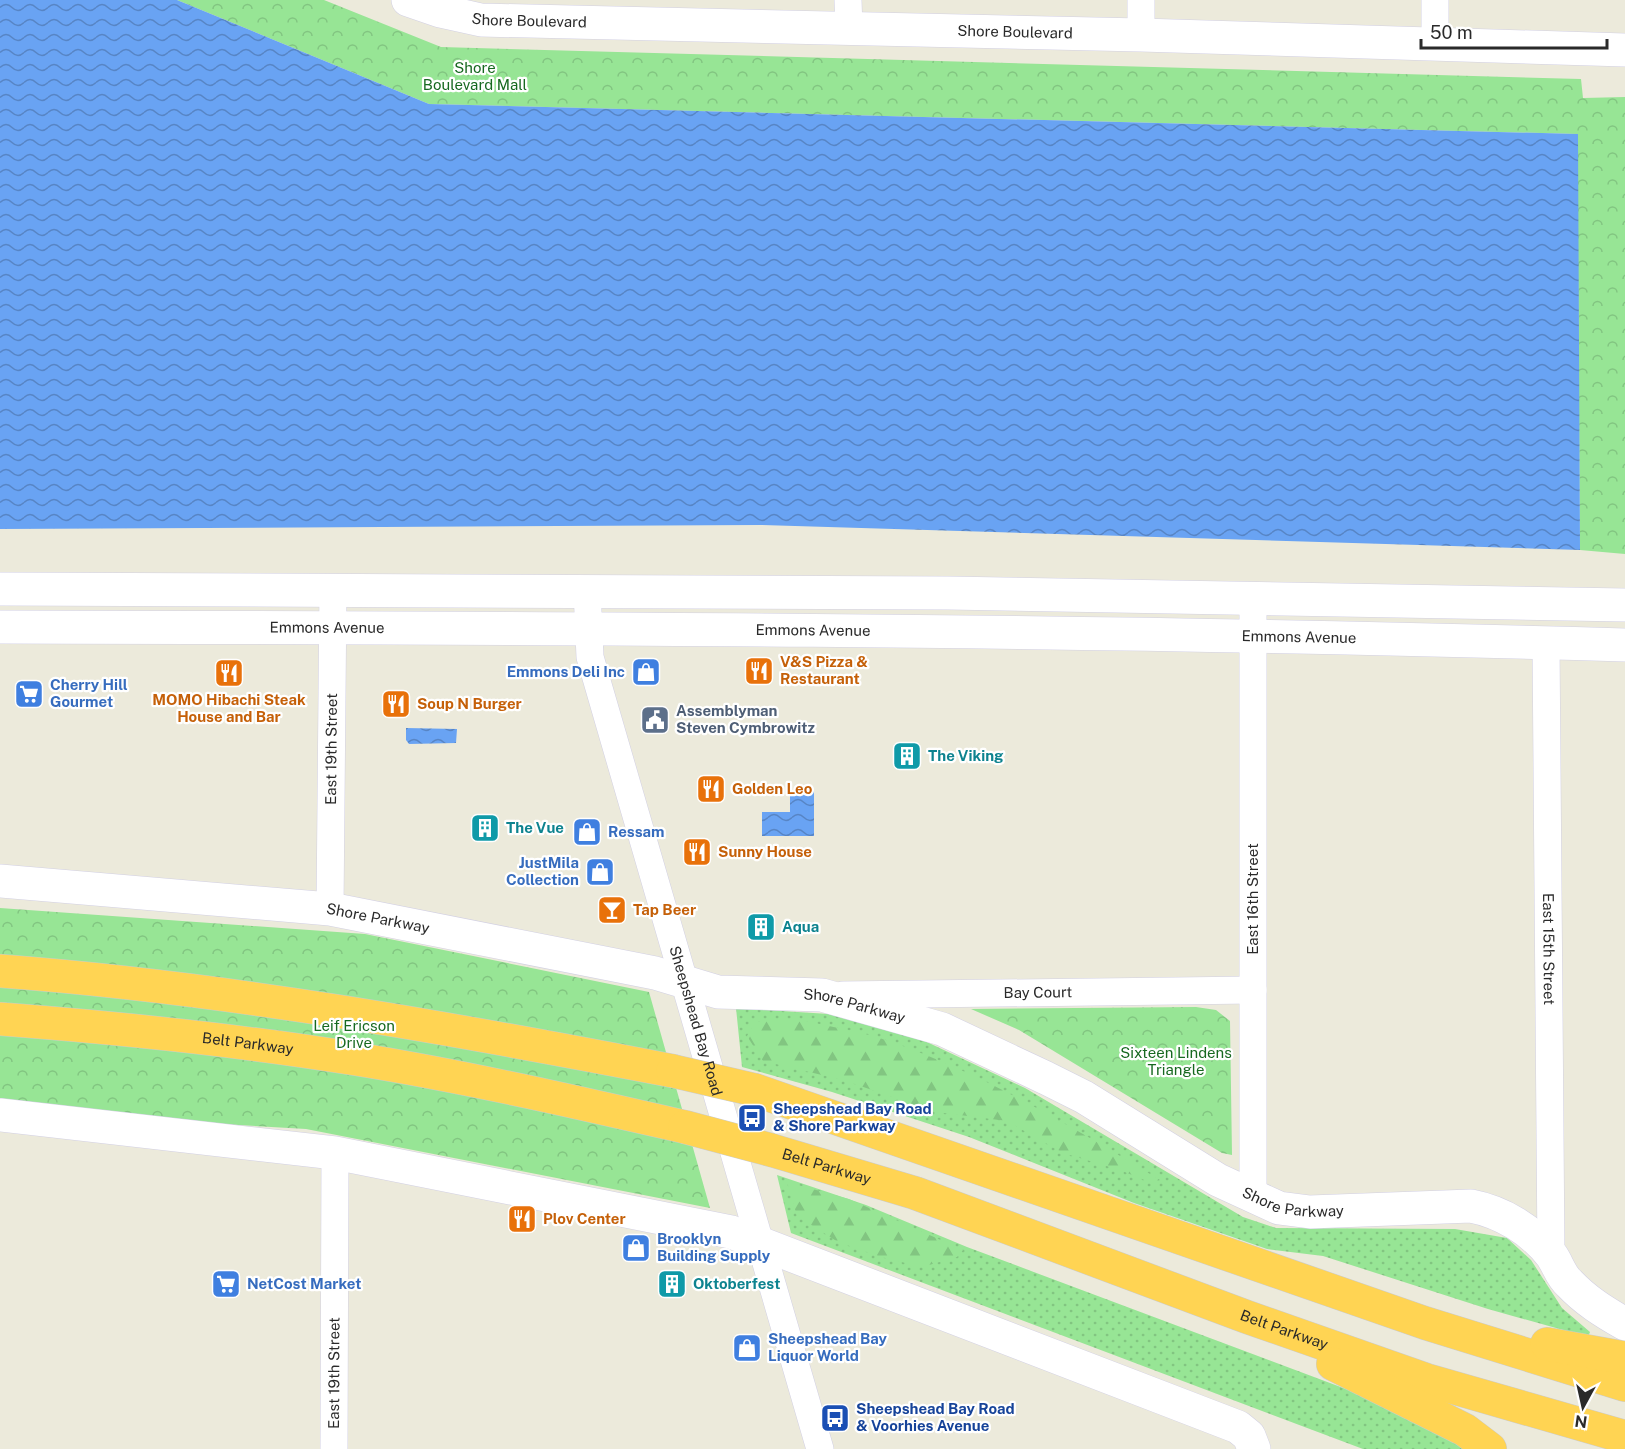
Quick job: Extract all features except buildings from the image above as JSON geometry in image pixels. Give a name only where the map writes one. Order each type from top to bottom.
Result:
[{"type":"highway","points":[[5,971],[197,990],[357,1012],[673,1071],[755,1090],[1425,1323],[1625,1385]]},
{"type":"highway","name":"Belt Parkway","points":[[4,1019],[202,1038],[355,1059],[513,1088],[685,1127],[915,1193],[1247,1317],[1427,1380],[1625,1437]]},
{"type":"highway","points":[[1247,1317],[1370,1384],[1466,1430],[1490,1449]]},
{"type":"highway","points":[[1425,1323],[1625,1358]]},
{"type":"main road","name":"Shore Boulevard","points":[[408,0],[440,11],[481,20],[558,11],[849,15],[1141,35],[1625,50]]},
{"type":"main road","points":[[0,589],[948,593],[1625,605]]},
{"type":"main road","name":"Emmons Avenue","points":[[0,627],[1253,636],[1625,645]]},
{"type":"main road","name":"Shore Parkway","points":[[0,881],[330,909],[655,973],[718,992],[822,995],[942,1029],[1046,1077],[1218,1180],[1279,1208],[1311,1212],[1471,1206],[1494,1210],[1517,1224],[1551,1255],[1567,1281],[1593,1306],[1625,1324]]},
{"type":"main road","points":[[0,1115],[335,1153],[731,1232],[1238,1427],[1253,1445]]},
{"type":"street","points":[[1141,0],[1141,35]]},
{"type":"street","points":[[1435,0],[1435,43]]},
{"type":"street","name":"East 19th Street","points":[[330,909],[333,589]]},
{"type":"street","name":"Sheepshead Bay Road","points":[[586,590],[590,657],[820,1449]]},
{"type":"street","name":"East 16th Street","points":[[1253,600],[1254,1198]]},
{"type":"street","name":"East 15th Street","points":[[1546,643],[1551,1255]]},
{"type":"street","name":"Bay Court","points":[[822,995],[1253,990]]},
{"type":"street","name":"East 19th Street","points":[[334,1449],[335,1153]]},
{"type":"green space","name":"Shore Boulevard Mall","points":[[177,0],[324,0],[441,47],[1581,79],[1583,98],[1625,97],[1625,554],[1580,550],[1577,134],[429,104]]},
{"type":"green space","name":"Leif Ericson Drive","points":[[0,908],[365,934],[649,992],[710,1208],[306,1129],[47,1114],[0,1106]]},
{"type":"green space","name":"Sixteen Lindens Triangle","points":[[1196,1007],[1216,1010],[1230,1021],[1232,1155],[1222,1153],[1019,1030],[971,1009]]},
{"type":"green space","points":[[736,1008],[829,1014],[914,1036],[1025,1088],[1243,1217],[1276,1228],[1455,1229],[1507,1238],[1531,1260],[1562,1308],[1590,1332],[1588,1337],[1488,1309],[1323,1256],[1267,1249],[1134,1203],[969,1137],[832,1092],[742,1067]]},
{"type":"green space","points":[[796,1019],[878,1037],[960,1070],[1028,1103],[1160,1180],[1154,1184],[1120,1170],[1063,1153],[1007,1121],[936,1112],[843,1080],[763,1061],[747,1036],[755,1022]]},
{"type":"green space","points":[[777,1175],[866,1205],[967,1247],[1354,1392],[1471,1449],[1363,1449],[791,1233]]},
{"type":"green space","points":[[787,1182],[849,1199],[963,1250],[957,1257],[922,1267],[881,1257],[838,1242],[797,1216]]},
{"type":"water","points":[[0,0],[177,0],[429,104],[1578,134],[1580,550],[760,525],[0,529]]},
{"type":"water","points":[[406,728],[457,729],[456,743],[409,744],[406,740]]},
{"type":"water","points":[[790,790],[814,790],[814,836],[762,836],[762,812],[790,812]]},
{"type":"place","name":"V&S Pizza & Restaurant","points":[[759,671]]},
{"type":"place","name":"Emmons Deli Inc","points":[[646,672]]},
{"type":"place","name":"MOMO Hibachi Steak House and Bar","points":[[229,673]]},
{"type":"place","name":"Cherry Hill Gourmet","points":[[29,694]]},
{"type":"place","name":"Soup N Burger","points":[[396,704]]},
{"type":"place","name":"Assemblyman Steven Cymbrowitz","points":[[655,720]]},
{"type":"place","name":"The Viking","points":[[907,756]]},
{"type":"place","name":"Golden Leo","points":[[711,789]]},
{"type":"place","name":"The Vue","points":[[485,828]]},
{"type":"place","name":"Ressam","points":[[587,832]]},
{"type":"place","name":"Sunny House","points":[[697,852]]},
{"type":"place","name":"JustMila Collection","points":[[600,872]]},
{"type":"place","name":"Tap Beer","points":[[612,910]]},
{"type":"place","name":"Aqua","points":[[761,927]]},
{"type":"place","name":"Sheepshead Bay Road & Shore Parkway","points":[[752,1118]]},
{"type":"place","name":"Plov Center","points":[[522,1219]]},
{"type":"place","name":"Brooklyn Building Supply","points":[[636,1248]]},
{"type":"place","name":"NetCost Market","points":[[226,1284]]},
{"type":"place","name":"Oktoberfest","points":[[672,1284]]},
{"type":"place","name":"Sheepshead Bay Liquor World","points":[[747,1348]]},
{"type":"place","name":"Sheepshead Bay Road & Voorhies Avenue","points":[[835,1418]]}]
